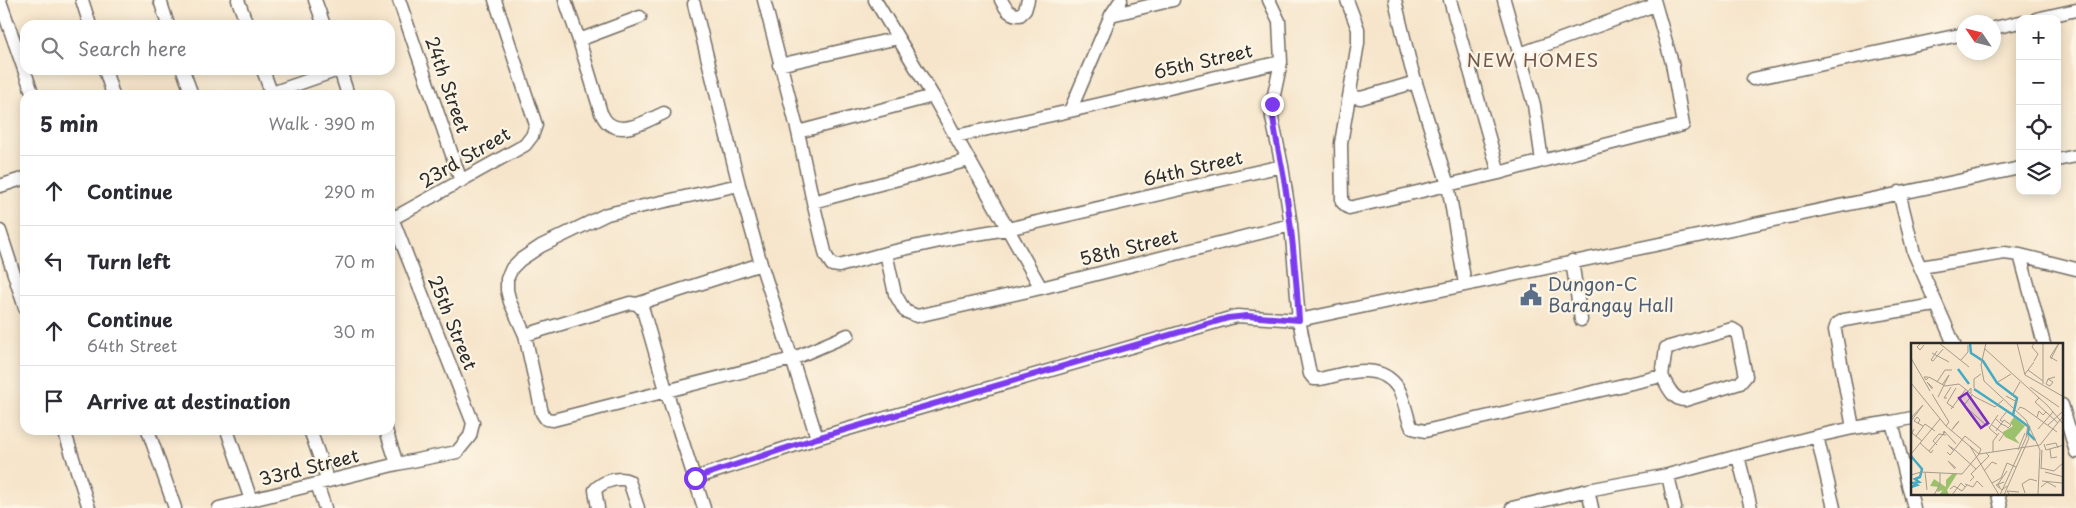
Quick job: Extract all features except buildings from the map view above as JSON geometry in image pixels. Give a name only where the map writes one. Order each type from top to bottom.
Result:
[{"type":"street","points":[[82,0],[88,20]]},
{"type":"street","points":[[160,0],[166,20]]},
{"type":"street","points":[[238,0],[245,20]]},
{"type":"street","points":[[315,0],[322,20]]},
{"type":"street","name":"24th Street","points":[[399,0],[461,181]]},
{"type":"street","name":"23rd Street","points":[[395,214],[461,181],[525,145],[532,136],[536,125],[495,0]]},
{"type":"street","points":[[565,0],[601,113],[608,123],[629,128],[664,113]]},
{"type":"street","points":[[764,0],[798,132],[813,202],[968,160]]},
{"type":"street","points":[[875,0],[933,96],[1042,288]]},
{"type":"street","points":[[1001,0],[1007,11],[1015,15],[1020,15],[1028,0]]},
{"type":"street","points":[[1070,111],[1111,15],[1121,0]]},
{"type":"street","points":[[1111,15],[1173,0]]},
{"type":"street","points":[[1269,0],[1279,21],[1281,62],[1272,104],[1272,118],[1291,224],[1299,320],[1310,374],[1314,379],[1320,380],[1365,370],[1380,373],[1390,379],[1399,389],[1407,418],[1412,428],[1425,431],[1662,376]]},
{"type":"street","points":[[1347,0],[1358,29],[1358,43],[1341,143],[1342,202],[1349,208],[1499,173],[1542,160],[1683,125],[1672,63],[1654,3],[1520,54]]},
{"type":"street","points":[[1395,0],[1416,82],[1448,185],[1465,284]]},
{"type":"street","points":[[1450,0],[1499,173]]},
{"type":"street","points":[[1504,0],[1534,106],[1542,160]]},
{"type":"street","points":[[0,1],[20,60]]},
{"type":"street","points":[[694,4],[739,185],[761,264],[817,438]]},
{"type":"street","points":[[2054,15],[2076,10]]},
{"type":"street","points":[[579,40],[640,17]]},
{"type":"street","points":[[2001,26],[2016,23]]},
{"type":"street","points":[[1753,79],[1956,36]]},
{"type":"street","points":[[780,65],[898,38]]},
{"type":"street","name":"65th Street","points":[[956,136],[1281,62]]},
{"type":"street","points":[[25,75],[30,90]]},
{"type":"street","points":[[107,75],[111,90]]},
{"type":"street","points":[[185,75],[190,90]]},
{"type":"street","points":[[264,75],[269,90]]},
{"type":"street","points":[[282,90],[325,75]]},
{"type":"street","points":[[341,75],[346,90]]},
{"type":"street","points":[[1350,91],[1354,97],[1361,98],[1416,82]]},
{"type":"street","points":[[798,132],[933,96]]},
{"type":"street","points":[[2061,159],[2076,156]]},
{"type":"street","name":"64th Street","points":[[813,202],[826,256],[832,265],[839,266],[886,253],[958,237],[1007,229],[1282,166]]},
{"type":"street","points":[[695,478],[817,438],[1228,318],[1247,316],[1299,320],[2016,169]]},
{"type":"street","points":[[0,186],[20,180]]},
{"type":"street","points":[[739,185],[607,214],[541,246],[520,260],[512,268],[507,279],[507,290],[510,302],[525,335],[542,414],[546,418],[558,419],[792,359],[848,335]]},
{"type":"street","points":[[1899,192],[1914,254],[1921,267],[1935,305],[1954,343]]},
{"type":"street","name":"58th Street","points":[[886,253],[895,294],[905,311],[917,316],[1042,288],[1291,224]]},
{"type":"street","name":"25th Street","points":[[395,226],[473,422],[470,436],[464,446]]},
{"type":"street","points":[[0,231],[20,293]]},
{"type":"street","points":[[1921,267],[1998,253],[2020,255],[2076,269]]},
{"type":"street","points":[[2020,255],[2044,343]]},
{"type":"street","points":[[1572,261],[1580,320]]},
{"type":"street","points":[[525,335],[604,309],[630,303],[637,304],[761,264]]},
{"type":"street","points":[[637,304],[643,310],[666,390],[704,508]]},
{"type":"street","points":[[1853,428],[1836,330],[1837,324],[1844,320],[1935,305]]},
{"type":"street","points":[[1732,330],[1737,332],[1746,376],[1740,383],[1680,401],[1675,397],[1662,376],[1666,348],[1732,330]]},
{"type":"street","points":[[2064,412],[2076,452]]},
{"type":"street","points":[[1517,508],[1588,490],[1668,475],[1817,436],[1911,418]]},
{"type":"street","points":[[1892,422],[1914,508]]},
{"type":"street","points":[[66,435],[90,508]]},
{"type":"street","points":[[150,435],[175,508]]},
{"type":"street","points":[[229,435],[251,500]]},
{"type":"street","points":[[311,435],[323,483],[325,508]]},
{"type":"street","points":[[388,435],[397,464]]},
{"type":"street","points":[[1817,436],[1834,508]]},
{"type":"street","name":"33rd Street","points":[[219,508],[397,464],[457,452],[464,446]]},
{"type":"street","points":[[1738,456],[1751,508]]},
{"type":"street","points":[[1668,475],[1675,508]]},
{"type":"street","points":[[598,508],[594,490],[599,485],[620,479],[629,481],[638,508]]},
{"type":"street","points":[[1588,490],[1592,508]]},
{"type":"place","name":"Dungon-C Barangay Hall","points":[[1531,295]]},
{"type":"district","name":"NEW HOMES","points":[[1533,60]]},
{"type":"route","points":[[695,478],[817,438],[1228,318],[1247,316],[1299,320],[1291,224],[1272,118],[1272,104]]}]
